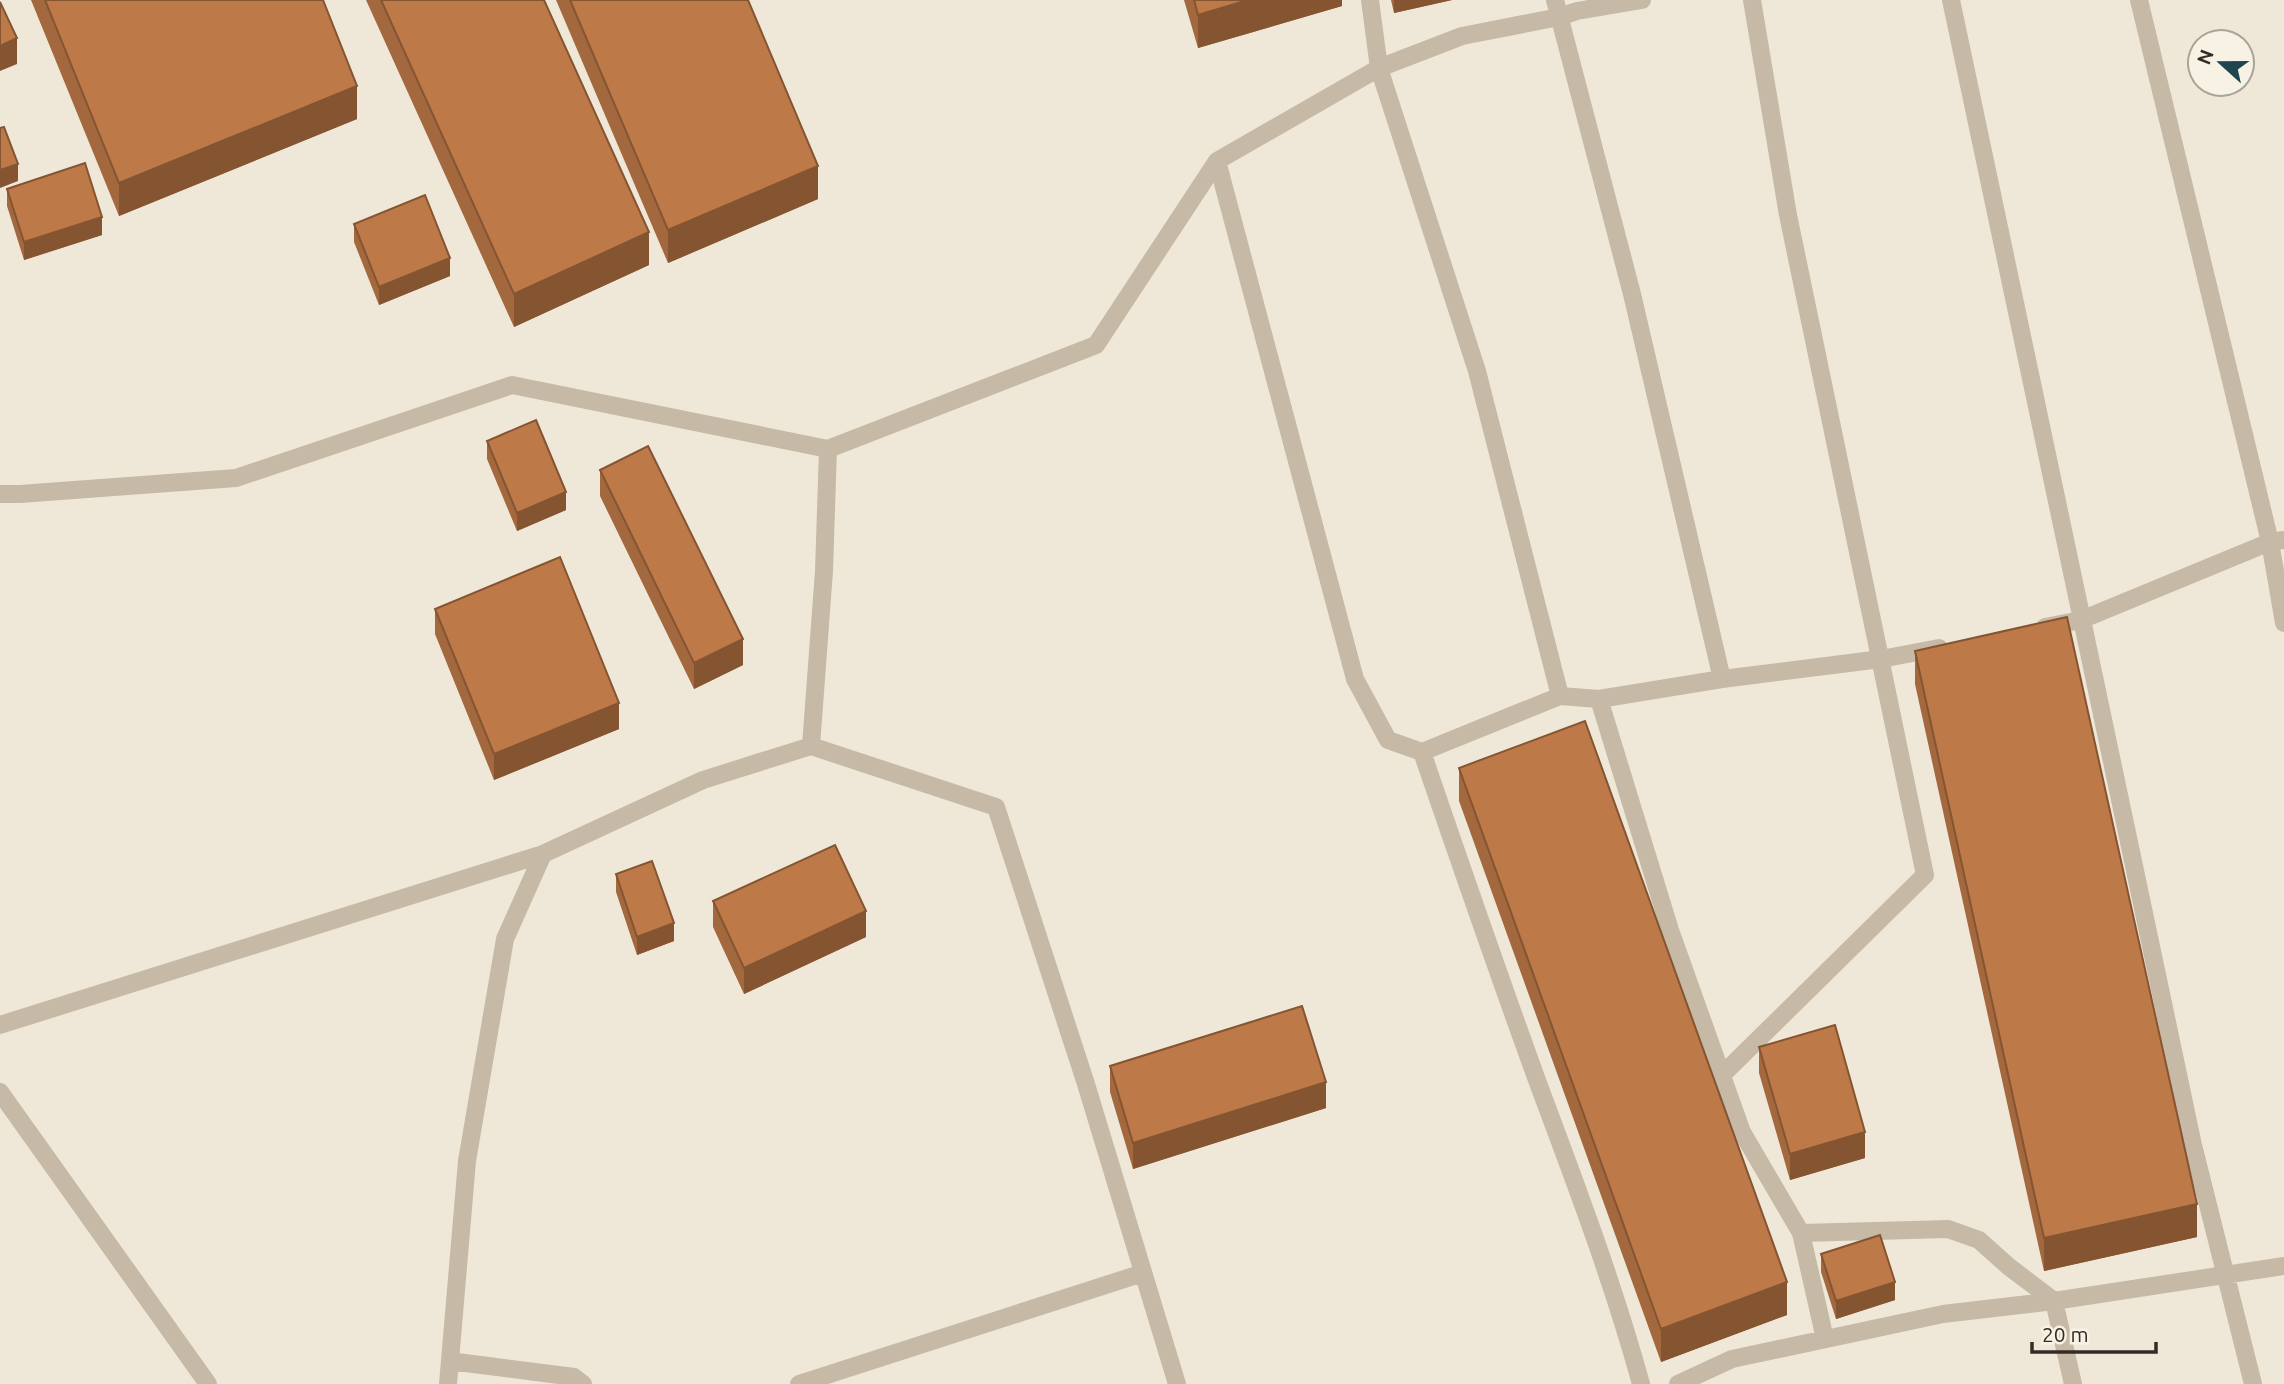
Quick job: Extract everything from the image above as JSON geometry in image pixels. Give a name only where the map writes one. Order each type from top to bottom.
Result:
[{"type":"street","points":[[1370,0],[1379,68],[1477,371],[1560,696]]},
{"type":"street","points":[[0,494],[236,478],[512,385],[828,449],[1096,345],[1217,161],[1379,68],[1462,36],[1557,9],[1577,11],[1642,0]]},
{"type":"street","points":[[1722,1075],[1925,875],[1788,215],[1752,0]]},
{"type":"street","points":[[1951,0],[2193,1145],[2253,1384]]},
{"type":"street","points":[[2140,0],[2277,541],[2284,623]]},
{"type":"street","points":[[1557,9],[1632,294],[1722,679]]},
{"type":"street","points":[[1217,161],[1355,679],[1388,740],[1422,752],[1560,696],[1599,699],[1722,679],[1881,659],[1961,643]]},
{"type":"street","points":[[811,746],[824,571],[828,449]]},
{"type":"street","points":[[2028,630],[2081,620],[2277,541]]},
{"type":"street","points":[[1599,699],[1671,930],[1742,1132],[1801,1233],[1825,1339]]},
{"type":"street","points":[[0,1025],[543,854],[703,780],[811,746],[996,807],[1086,1084],[1177,1384]]},
{"type":"street","points":[[1422,752],[1480,924],[1571,1172],[1641,1384]]},
{"type":"street","points":[[448,1384],[467,1161],[505,939],[543,854]]},
{"type":"street","points":[[0,1092],[208,1384]]},
{"type":"street","points":[[1801,1233],[1948,1230],[1979,1240],[2054,1301],[2073,1384]]},
{"type":"street","points":[[1678,1384],[1732,1359],[1942,1314],[2054,1301],[2284,1266]]},
{"type":"street","points":[[800,1384],[1143,1273]]},
{"type":"street","points":[[450,1361],[574,1377],[583,1384]]},
{"type":"building","points":[[45,0],[323,0],[357,86],[119,183]]},
{"type":"building","points":[[381,0],[544,0],[649,232],[514,294]]},
{"type":"building","points":[[570,0],[748,0],[818,166],[668,230]]},
{"type":"building","points":[[1194,0],[1248,0],[1198,15]]},
{"type":"building","points":[[0,2],[17,38],[0,46]]},
{"type":"building","points":[[4,127],[18,164],[0,170],[0,128]]},
{"type":"building","points":[[85,163],[102,217],[24,242],[7,189]]},
{"type":"building","points":[[425,195],[450,258],[379,287],[354,224]]},
{"type":"building","points":[[536,420],[566,492],[517,513],[487,441]]},
{"type":"building","points":[[648,446],[743,639],[694,663],[600,470]]},
{"type":"building","points":[[560,557],[619,703],[494,754],[435,609]]},
{"type":"building","points":[[2067,617],[2197,1204],[2044,1238],[1915,651]]},
{"type":"building","points":[[1585,721],[1787,1282],[1661,1329],[1459,768]]},
{"type":"building","points":[[835,845],[866,911],[744,968],[713,901]]},
{"type":"building","points":[[652,861],[674,923],[637,937],[616,874]]},
{"type":"building","points":[[1302,1006],[1326,1082],[1133,1143],[1110,1066]]},
{"type":"building","points":[[1835,1025],[1865,1132],[1790,1154],[1759,1047]]},
{"type":"building","points":[[1880,1235],[1895,1282],[1836,1301],[1821,1254]]}]
